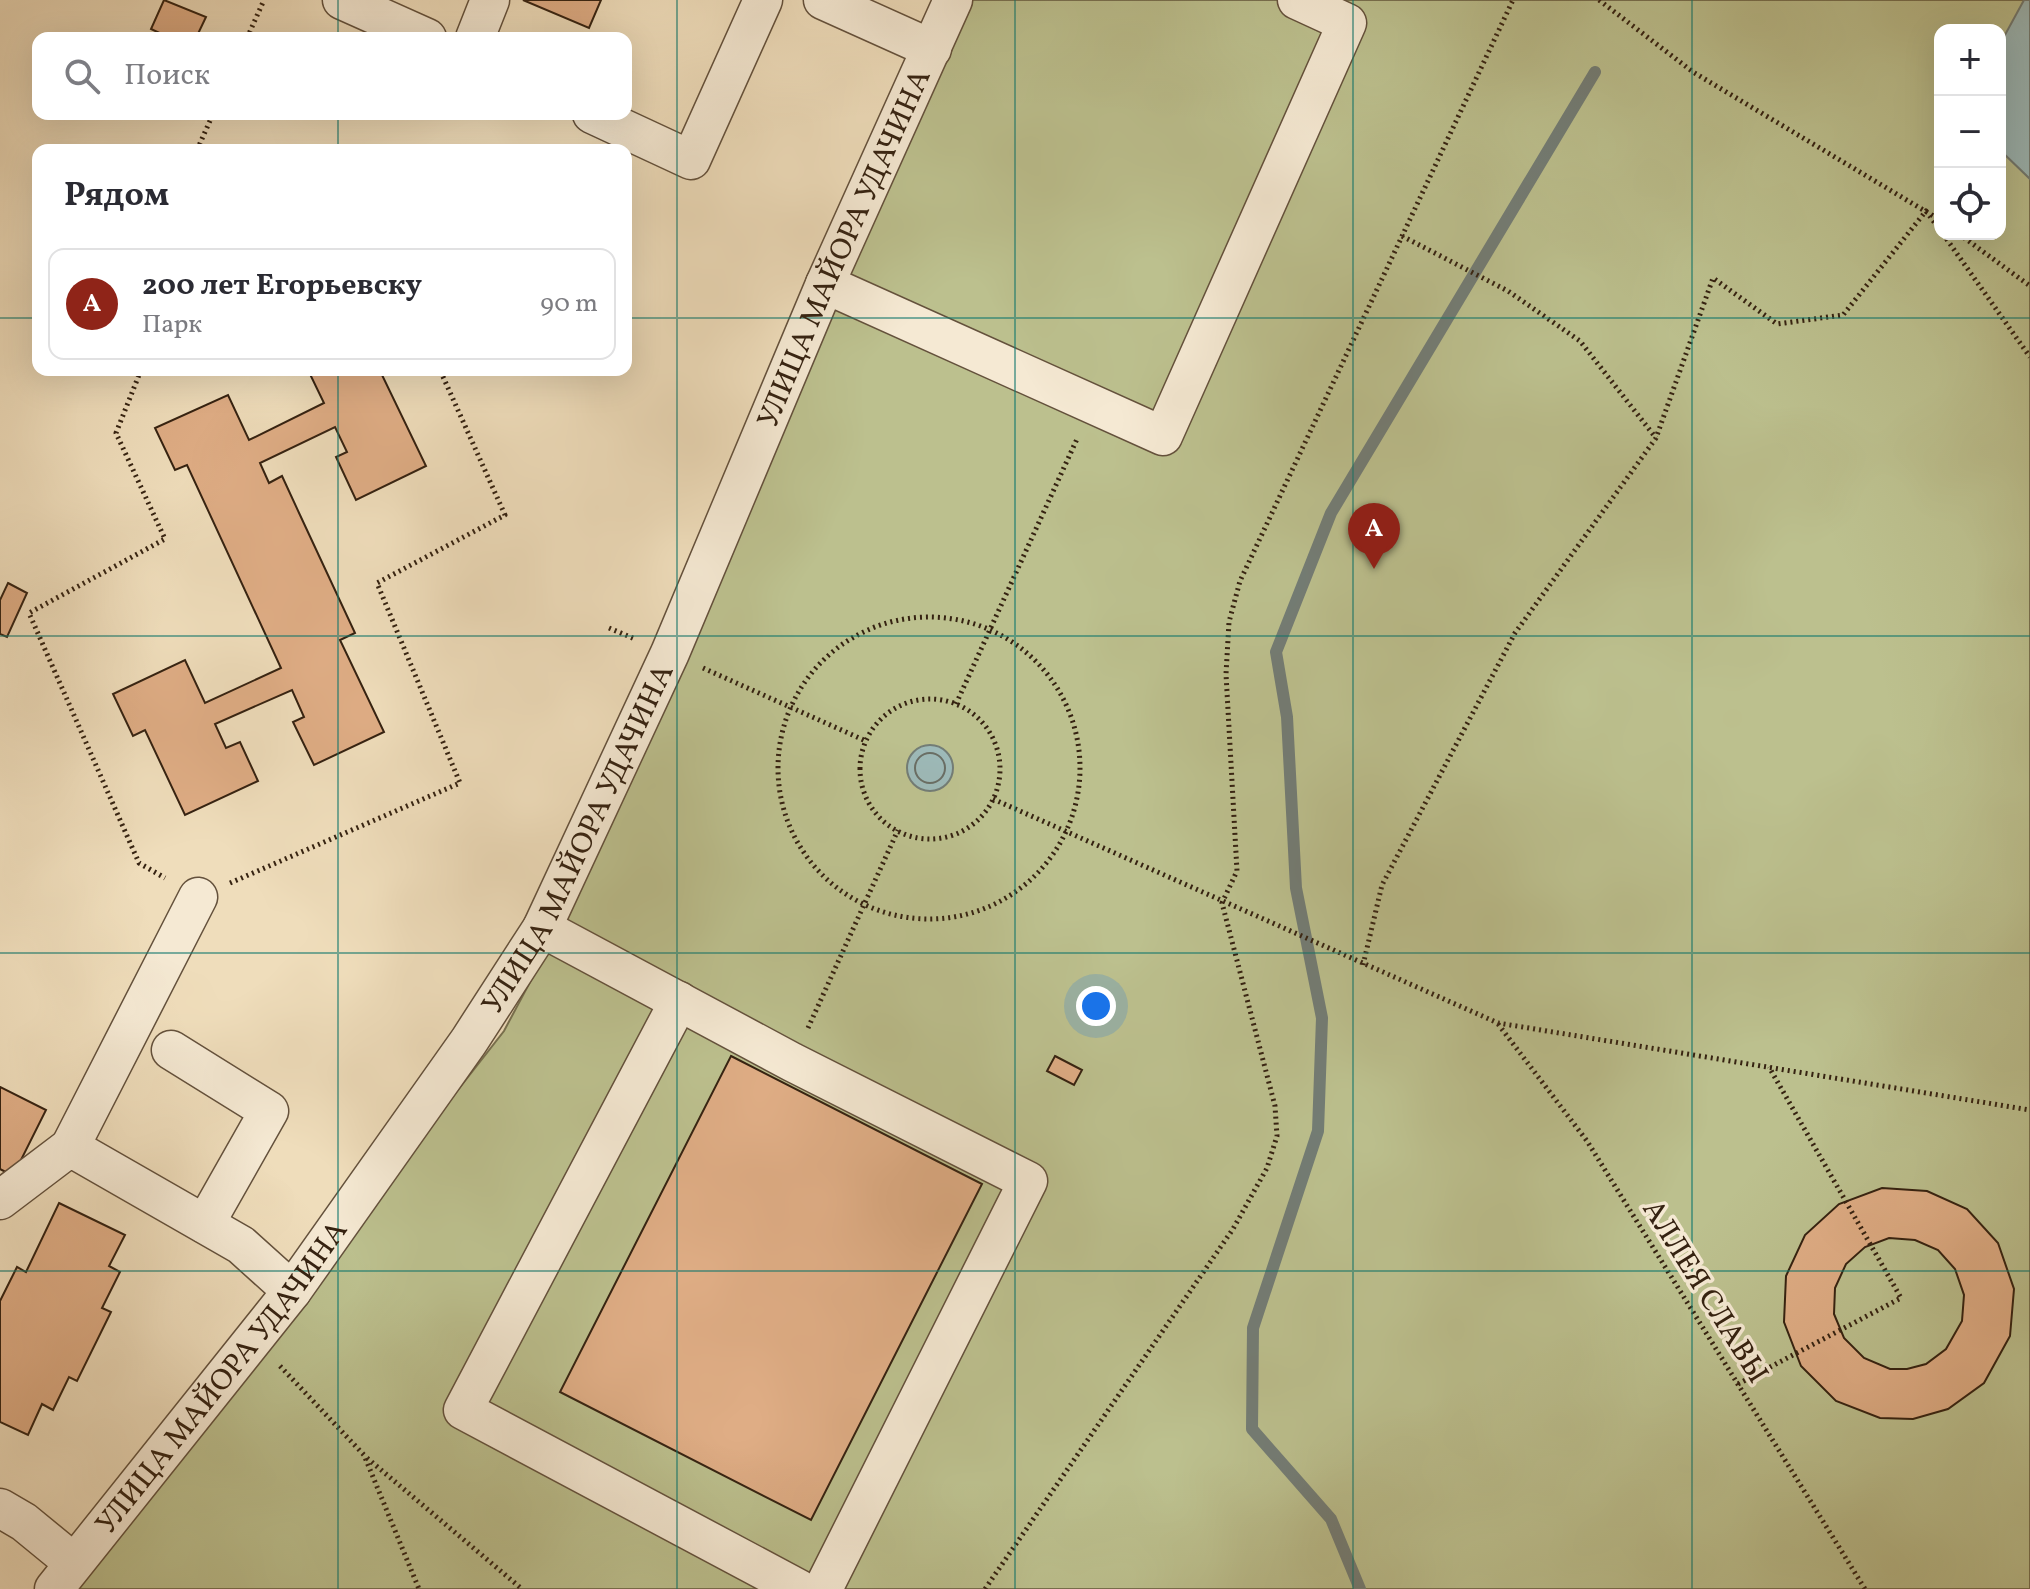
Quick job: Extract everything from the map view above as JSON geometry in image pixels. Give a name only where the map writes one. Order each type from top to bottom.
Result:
[{"type":"street","points":[[342,0],[414,32]]},
{"type":"street","points":[[477,32],[490,0]]},
{"type":"street","points":[[605,120],[691,160],[763,0]]},
{"type":"street","points":[[823,0],[932,49]]},
{"type":"street","name":"УЛИЦА МАЙОРА УДАЧИНА","points":[[64,1576],[292,1291],[469,1041],[542,928],[670,653],[825,284],[953,0]]},
{"type":"street","points":[[825,284],[1163,436],[1347,23],[1297,0]]},
{"type":"street","points":[[0,1200],[70,1147],[198,897]]},
{"type":"street","points":[[542,928],[792,1062],[1028,1181],[823,1589]]},
{"type":"street","points":[[679,1001],[463,1410],[799,1589]]},
{"type":"street","points":[[171,1050],[269,1111],[205,1224]]},
{"type":"street","points":[[70,1147],[241,1245],[292,1291]]},
{"type":"street","points":[[0,1508],[24,1522],[64,1576]]},
{"type":"path","points":[[250,32],[264,0]]},
{"type":"path","points":[[985,1589],[1233,1229],[1267,1168],[1277,1136],[1275,1106],[1222,903],[1237,871],[1226,674],[1229,622],[1240,581],[1513,0]]},
{"type":"path","points":[[1599,0],[1693,72],[1934,216]]},
{"type":"path","points":[[200,144],[210,120]]},
{"type":"path","points":[[1926,211],[1934,222]]},
{"type":"path","points":[[1363,965],[1382,885],[1515,633],[1656,438],[1713,278],[1777,324],[1843,315],[1926,211]]},
{"type":"path","points":[[1402,236],[1491,281],[1580,341],[1656,438]]},
{"type":"path","points":[[1947,240],[2030,357]]},
{"type":"path","points":[[1967,240],[2030,286]]},
{"type":"path","points":[[139,376],[116,433],[165,539],[29,613],[139,863],[198,897],[460,783],[377,583],[505,515],[443,376]]},
{"type":"path","points":[[956,704],[1093,405]]},
{"type":"path","points":[[912,617],[965,621],[990,629],[1016,644],[1039,664],[1058,687],[1071,714],[1079,743],[1081,774],[1077,803],[1067,832],[1037,876],[993,907],[968,915],[928,920],[889,915],[864,905],[839,890],[817,871],[787,821],[780,793],[778,764],[790,707],[820,663],[862,632],[912,617]]},
{"type":"path","points":[[670,653],[866,741]]},
{"type":"path","points":[[930,699],[956,704],[977,717],[993,737],[1000,774],[993,799],[979,819],[958,833],[934,839],[898,830],[877,815],[865,792],[861,766],[866,741],[881,719],[903,704],[930,699]]},
{"type":"path","points":[[993,799],[1498,1023],[2030,1110]]},
{"type":"path","points":[[792,1062],[898,830]]},
{"type":"path","name":"АЛЛЕЯ СЛАВЫ","points":[[1498,1023],[1587,1141],[1865,1589]]},
{"type":"path","points":[[1738,1384],[1901,1298],[1769,1067]]},
{"type":"path","points":[[253,1338],[364,1455],[522,1589]]},
{"type":"path","points":[[364,1455],[419,1589]]},
{"type":"green space","points":[[966,0],[2030,0],[2030,1589],[67,1589],[504,1031],[572,903]]},
{"type":"water","points":[[2024,0],[2030,0],[2030,179],[2006,156],[2006,33]]},
{"type":"water","points":[[930,745],[946,752],[953,768],[946,784],[930,791],[914,784],[907,768],[914,752]]},
{"type":"building","points":[[164,0],[206,17],[199,32],[157,32],[151,29]]},
{"type":"building","points":[[523,0],[601,0],[589,28]]},
{"type":"building","points":[[311,376],[382,376],[426,466],[356,500],[336,457],[347,452],[335,427],[260,463],[269,483],[282,476],[355,633],[340,640],[384,732],[314,765],[293,722],[304,717],[292,690],[215,724],[226,748],[240,742],[258,781],[185,815],[145,730],[133,736],[113,694],[185,660],[205,703],[281,668],[187,465],[175,470],[155,428],[228,395],[249,440],[324,403]]},
{"type":"building","points":[[8,583],[27,593],[7,637],[0,634],[0,600]]},
{"type":"building","points":[[731,1056],[982,1184],[811,1520],[560,1392]]},
{"type":"building","points":[[1055,1056],[1082,1070],[1074,1085],[1047,1071]]},
{"type":"building","points":[[0,1087],[46,1110],[13,1176],[0,1169]]},
{"type":"building","points":[[1882,1188],[1927,1191],[1967,1209],[1998,1243],[2014,1289],[2010,1336],[1984,1383],[1948,1409],[1913,1419],[1880,1418],[1836,1401],[1801,1366],[1784,1322],[1786,1276],[1805,1235],[1839,1204]],"holes":[[[1889,1238],[1915,1240],[1938,1250],[1955,1269],[1964,1295],[1962,1321],[1946,1349],[1926,1364],[1890,1369],[1864,1358],[1844,1338],[1834,1314],[1835,1288],[1846,1264],[1865,1247]]]},
{"type":"building","points":[[59,1203],[125,1235],[109,1266],[120,1272],[102,1308],[111,1312],[77,1381],[69,1377],[53,1410],[42,1404],[28,1435],[0,1422],[0,1301],[17,1267],[26,1272]]},
{"type":"waterway","points":[[1360,1589],[1331,1519],[1252,1429],[1253,1328],[1318,1131],[1322,1018],[1296,888],[1287,717],[1276,652],[1331,513],[1595,72]]},
{"type":"place","name":"200 лет Егорьевску","points":[[1374,569]]}]
